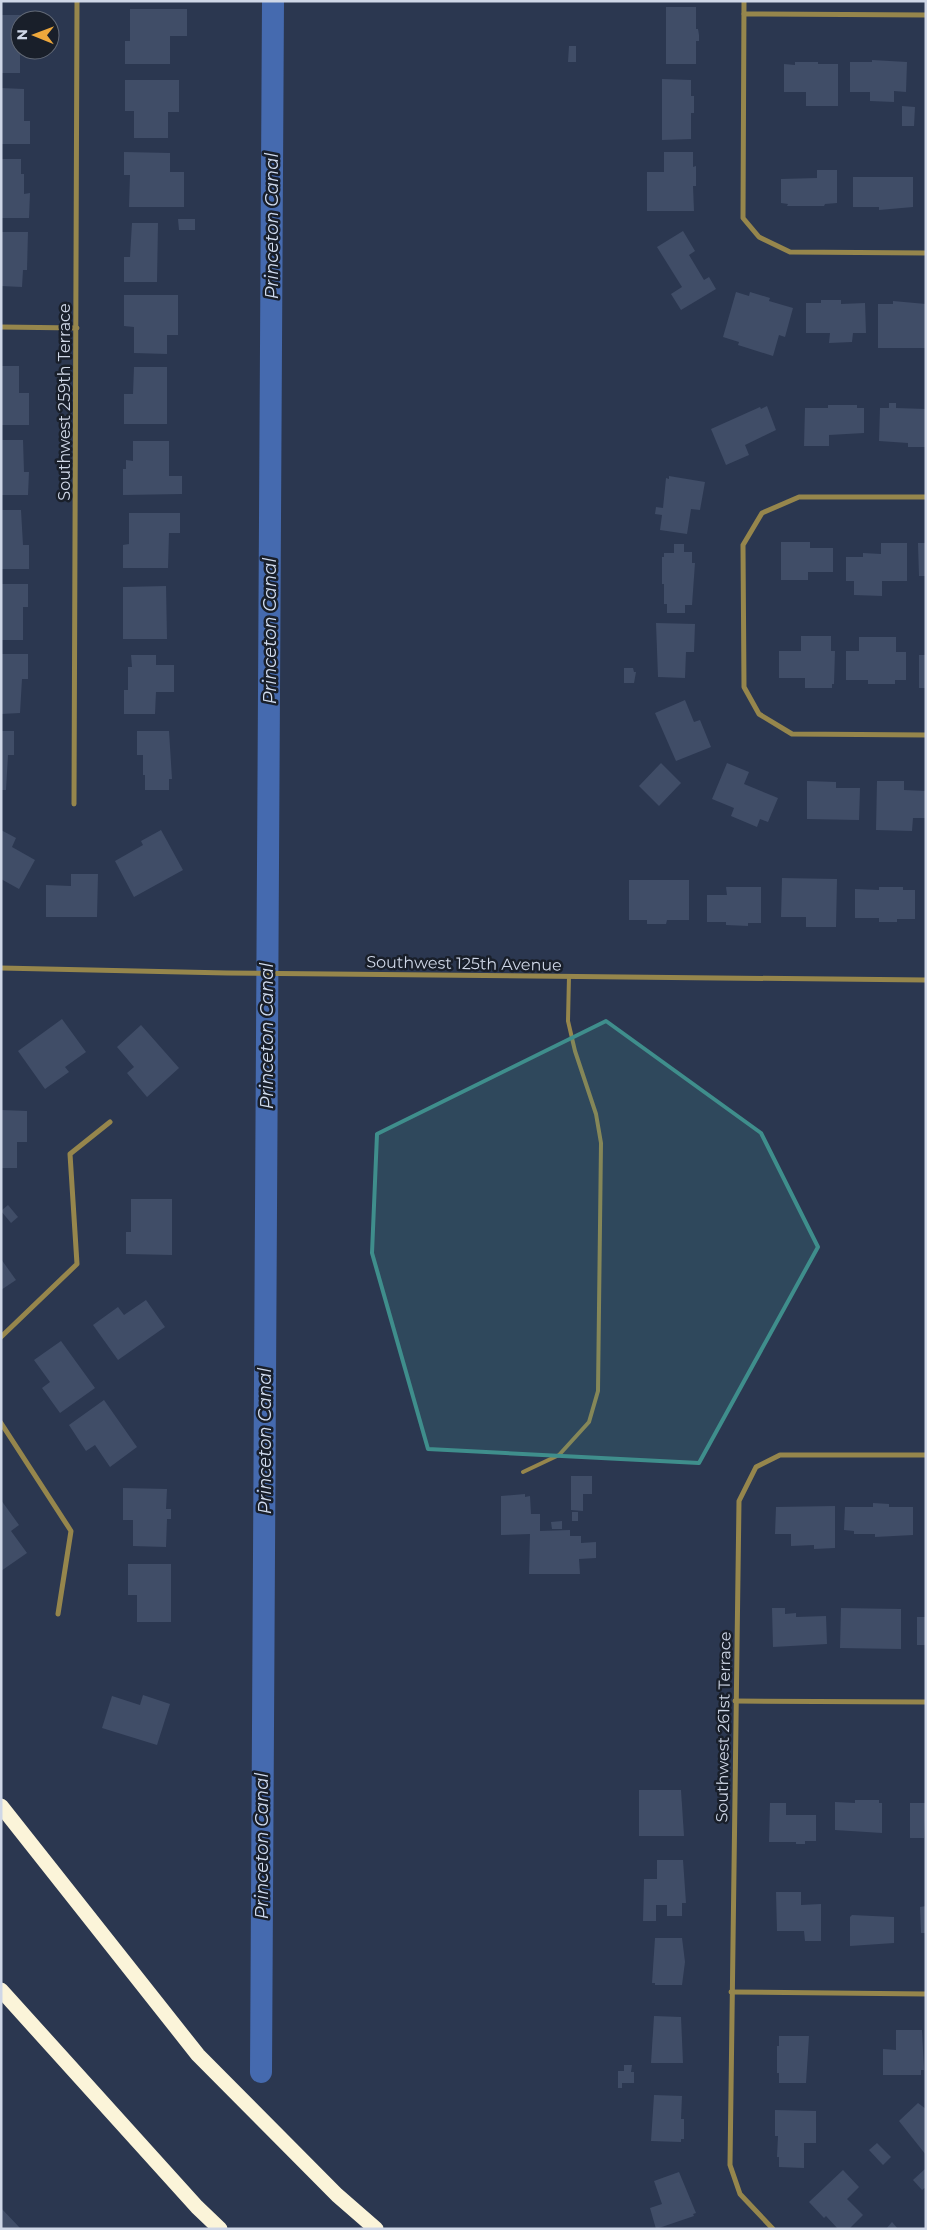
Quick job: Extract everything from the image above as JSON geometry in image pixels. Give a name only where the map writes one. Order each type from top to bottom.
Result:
[{"type":"highway","points":[[1,1806],[198,2055],[336,2195],[376,2229]]},
{"type":"highway","points":[[1,1990],[220,2229]]},
{"type":"street","name":"Southwest 259th Terrace","points":[[74,804],[77,1]]},
{"type":"street","points":[[744,1],[743,218],[759,237],[790,252],[926,253]]},
{"type":"street","points":[[744,14],[926,15]]},
{"type":"street","points":[[1,327],[77,328]]},
{"type":"street","points":[[926,497],[799,497],[762,513],[742,545],[744,687],[759,714],[792,734],[926,735]]},
{"type":"street","name":"Southwest 125th Avenue","points":[[1,968],[299,974],[926,980]]},
{"type":"street","points":[[1,1337],[78,1264],[70,1154],[110,1122]]},
{"type":"street","points":[[1,1423],[71,1532],[58,1614]]},
{"type":"street","name":"Southwest 261st Terrace","points":[[773,2229],[740,2194],[730,2165],[739,1501],[756,1467],[780,1455],[926,1455]]},
{"type":"street","points":[[735,1701],[926,1702]]},
{"type":"street","points":[[731,1992],[926,1994]]},
{"type":"lane","points":[[523,1472],[560,1455],[589,1422],[598,1391],[600,1143],[596,1114],[575,1051],[568,1021],[569,976]]},
{"type":"highlighted area","points":[[606,1021],[761,1133],[818,1247],[699,1463],[428,1449],[372,1253],[377,1134]]},
{"type":"building","points":[[666,7],[696,7],[696,29],[698,29],[699,41],[696,41],[696,64],[666,64]]},
{"type":"building","points":[[130,9],[187,9],[187,36],[170,36],[170,64],[125,64],[125,41],[130,41]]},
{"type":"building","points":[[1,15],[10,15],[10,60],[20,60],[20,73],[1,73]]},
{"type":"building","points":[[569,46],[576,46],[576,62],[568,62]]},
{"type":"building","points":[[872,60],[907,62],[906,92],[894,91],[894,102],[870,101],[870,92],[850,92],[850,62],[872,62]]},
{"type":"building","points":[[795,62],[838,64],[838,106],[806,106],[806,92],[784,92],[784,64],[795,65]]},
{"type":"building","points":[[662,79],[691,80],[691,96],[694,96],[694,113],[691,113],[691,139],[662,140]]},
{"type":"building","points":[[125,80],[179,80],[179,112],[168,112],[168,138],[134,138],[134,111],[125,111]]},
{"type":"building","points":[[1,88],[24,89],[24,121],[30,121],[30,144],[1,144]]},
{"type":"building","points":[[902,106],[915,107],[914,126],[902,126]]},
{"type":"building","points":[[124,152],[170,153],[170,172],[184,172],[184,207],[129,207],[130,175],[124,175]]},
{"type":"building","points":[[664,152],[693,152],[693,167],[696,166],[696,186],[693,186],[694,211],[647,211],[647,172],[664,172]]},
{"type":"building","points":[[1,159],[21,159],[21,174],[24,174],[24,194],[30,193],[29,218],[1,218]]},
{"type":"building","points":[[817,170],[837,170],[837,203],[825,204],[824,206],[787,206],[788,204],[781,203],[781,179],[817,178]]},
{"type":"building","points":[[853,177],[913,177],[913,207],[879,210],[879,207],[853,207]]},
{"type":"building","points":[[178,219],[195,219],[195,230],[179,230]]},
{"type":"building","points":[[132,223],[158,223],[157,282],[124,282],[124,257],[130,257]]},
{"type":"building","points":[[683,231],[695,251],[689,255],[704,280],[709,277],[716,289],[681,310],[671,294],[682,287],[657,247]]},
{"type":"building","points":[[1,232],[28,232],[27,270],[23,270],[22,287],[1,286]]},
{"type":"building","points":[[736,292],[749,296],[750,292],[770,298],[769,301],[793,308],[785,337],[779,335],[773,356],[738,345],[739,342],[723,337]]},
{"type":"building","points":[[124,295],[178,295],[178,335],[167,335],[167,354],[134,353],[134,327],[124,326]]},
{"type":"building","points":[[821,300],[841,300],[841,304],[865,303],[866,333],[853,333],[852,342],[829,343],[830,333],[806,333],[806,303],[821,303]]},
{"type":"building","points":[[893,301],[926,304],[926,348],[878,348],[878,304],[893,304]]},
{"type":"building","points":[[1,366],[19,366],[19,393],[29,393],[29,425],[1,425]]},
{"type":"building","points":[[134,367],[167,367],[167,424],[124,424],[124,394],[133,394]]},
{"type":"building","points":[[889,403],[896,403],[896,408],[926,409],[926,447],[908,447],[908,443],[879,441],[880,408],[889,408]]},
{"type":"building","points":[[828,405],[857,405],[857,408],[864,408],[864,433],[829,435],[829,446],[804,446],[805,408],[828,408]]},
{"type":"building","points":[[767,406],[776,430],[745,445],[749,455],[726,465],[711,429],[760,407],[761,409]]},
{"type":"building","points":[[1,440],[23,440],[24,472],[29,472],[28,495],[1,495]]},
{"type":"building","points":[[133,441],[169,441],[169,476],[182,476],[182,494],[123,495],[123,469],[126,469],[126,460],[133,461]]},
{"type":"building","points":[[669,476],[705,482],[700,510],[691,509],[687,534],[660,530],[662,515],[655,514],[656,507],[663,508],[666,478],[669,479]]},
{"type":"building","points":[[1,510],[21,510],[23,545],[29,545],[29,569],[1,569]]},
{"type":"building","points":[[129,513],[180,513],[180,533],[169,533],[168,568],[123,568],[123,545],[129,544]]},
{"type":"building","points":[[781,542],[810,542],[810,548],[833,548],[833,572],[808,572],[808,580],[781,580]]},
{"type":"building","points":[[881,543],[907,543],[907,581],[882,581],[882,596],[854,595],[854,581],[846,581],[846,557],[863,557],[863,553],[881,554]]},
{"type":"building","points":[[918,543],[926,543],[926,576],[919,576]]},
{"type":"building","points":[[674,544],[684,544],[684,552],[692,552],[692,563],[695,563],[692,605],[685,605],[685,613],[667,613],[667,604],[664,604],[662,557],[664,557],[664,553],[674,553]]},
{"type":"building","points":[[1,584],[28,584],[28,607],[23,607],[23,640],[1,640]]},
{"type":"building","points":[[166,586],[167,639],[123,639],[123,587]]},
{"type":"building","points":[[656,623],[695,624],[694,652],[686,652],[685,678],[658,677]]},
{"type":"building","points":[[801,636],[831,636],[831,651],[835,651],[834,684],[832,684],[832,688],[805,688],[805,678],[779,678],[779,651],[801,651]]},
{"type":"building","points":[[859,637],[896,637],[896,652],[906,652],[906,680],[895,680],[895,684],[868,684],[868,680],[846,680],[846,651],[859,651]]},
{"type":"building","points":[[1,654],[28,654],[28,679],[22,679],[20,713],[1,714]]},
{"type":"building","points":[[131,655],[156,655],[156,665],[174,665],[174,692],[156,692],[155,714],[124,714],[124,690],[128,690],[128,667],[132,667]]},
{"type":"building","points":[[919,655],[926,655],[926,688],[919,688]]},
{"type":"building","points":[[624,668],[633,668],[634,672],[636,672],[634,683],[624,683]]},
{"type":"building","points":[[685,700],[694,722],[700,720],[711,747],[676,761],[655,713]]},
{"type":"building","points":[[1,731],[14,731],[14,755],[8,755],[6,790],[1,790]]},
{"type":"building","points":[[137,731],[169,731],[172,779],[169,779],[169,790],[145,790],[143,755],[137,755]]},
{"type":"building","points":[[661,763],[681,783],[659,806],[639,786]]},
{"type":"building","points":[[727,763],[749,772],[744,784],[778,798],[768,822],[760,819],[757,827],[731,816],[734,808],[712,799]]},
{"type":"building","points":[[807,781],[836,782],[836,788],[860,788],[859,820],[807,819]]},
{"type":"building","points":[[877,781],[904,781],[904,790],[926,791],[926,818],[913,818],[912,831],[876,830]]},
{"type":"building","points":[[1,830],[16,838],[12,847],[35,860],[19,889],[1,879]]},
{"type":"building","points":[[161,830],[183,870],[134,897],[115,861],[143,845],[141,841]]},
{"type":"building","points":[[71,874],[98,874],[97,917],[46,917],[46,885],[71,886]]},
{"type":"building","points":[[782,878],[837,879],[836,927],[806,927],[806,917],[781,917]]},
{"type":"building","points":[[629,880],[689,880],[689,920],[667,920],[666,924],[647,924],[647,920],[629,920]]},
{"type":"building","points":[[726,887],[761,887],[761,923],[748,923],[748,926],[726,925],[726,922],[707,922],[707,895],[727,895]]},
{"type":"building","points":[[879,887],[903,887],[903,890],[915,890],[915,919],[879,922],[879,918],[855,918],[855,889],[879,890]]},
{"type":"building","points":[[62,1019],[86,1052],[65,1067],[69,1072],[45,1089],[18,1051]]},
{"type":"building","points":[[141,1025],[179,1068],[147,1097],[127,1073],[134,1067],[117,1047]]},
{"type":"building","points":[[1,1110],[27,1111],[27,1142],[17,1142],[17,1168],[1,1168]]},
{"type":"building","points":[[131,1199],[172,1199],[172,1255],[126,1254],[126,1232],[131,1232]]},
{"type":"building","points":[[8,1205],[18,1217],[11,1223],[1,1211]]},
{"type":"building","points":[[1,1259],[16,1280],[1,1290]]},
{"type":"building","points":[[146,1300],[165,1327],[118,1360],[93,1325],[118,1307],[124,1315]]},
{"type":"building","points":[[61,1341],[95,1388],[60,1413],[42,1388],[50,1382],[34,1360]]},
{"type":"building","points":[[104,1400],[137,1447],[110,1467],[95,1445],[86,1451],[69,1425]]},
{"type":"building","points":[[571,1476],[592,1476],[592,1494],[583,1494],[583,1511],[571,1510]]},
{"type":"building","points":[[123,1488],[167,1489],[166,1509],[171,1509],[171,1519],[167,1519],[166,1547],[133,1546],[133,1520],[123,1520]]},
{"type":"building","points":[[525,1494],[525,1497],[530,1496],[531,1514],[540,1514],[540,1531],[570,1530],[570,1536],[581,1536],[581,1543],[596,1542],[596,1558],[579,1559],[580,1574],[529,1574],[530,1534],[501,1535],[501,1496]]},
{"type":"building","points":[[1,1500],[19,1525],[11,1531],[27,1553],[1,1571]]},
{"type":"building","points":[[873,1503],[889,1504],[889,1507],[913,1507],[913,1535],[875,1537],[875,1534],[854,1534],[854,1531],[844,1530],[845,1507],[873,1507]]},
{"type":"building","points":[[835,1506],[835,1548],[814,1549],[814,1545],[791,1546],[791,1534],[775,1534],[776,1507]]},
{"type":"building","points":[[572,1512],[578,1512],[578,1521],[572,1521]]},
{"type":"building","points":[[562,1521],[562,1529],[552,1529],[551,1522]]},
{"type":"building","points":[[128,1564],[171,1564],[171,1622],[137,1622],[137,1595],[128,1595]]},
{"type":"building","points":[[772,1608],[785,1608],[785,1614],[796,1613],[796,1617],[826,1616],[827,1644],[773,1647]]},
{"type":"building","points":[[841,1608],[901,1609],[901,1649],[840,1648]]},
{"type":"building","points":[[917,1617],[926,1617],[926,1645],[917,1645]]},
{"type":"building","points":[[143,1695],[170,1704],[157,1745],[102,1728],[112,1696],[140,1705]]},
{"type":"building","points":[[639,1790],[681,1790],[684,1836],[639,1836]]},
{"type":"building","points":[[855,1800],[879,1800],[879,1803],[882,1803],[882,1833],[835,1830],[835,1802],[855,1803]]},
{"type":"building","points":[[770,1803],[786,1803],[786,1815],[816,1815],[816,1841],[805,1841],[805,1844],[769,1842]]},
{"type":"building","points":[[910,1803],[926,1803],[924,1838],[910,1838]]},
{"type":"building","points":[[657,1860],[683,1860],[686,1903],[682,1903],[682,1916],[667,1916],[667,1905],[656,1905],[656,1921],[643,1921],[644,1879],[657,1879]]},
{"type":"building","points":[[776,1892],[801,1892],[801,1905],[821,1904],[821,1941],[805,1941],[804,1931],[777,1931]]},
{"type":"building","points":[[926,1906],[926,1933],[921,1933],[920,1907]]},
{"type":"building","points":[[852,1915],[894,1917],[894,1943],[850,1946],[850,1917]]},
{"type":"building","points":[[655,1938],[682,1938],[685,1962],[682,1985],[655,1985],[655,1983],[652,1983]]},
{"type":"building","points":[[654,2016],[681,2017],[683,2063],[651,2063]]},
{"type":"building","points":[[896,2030],[922,2030],[924,2070],[921,2070],[921,2075],[883,2075],[883,2049],[896,2050]]},
{"type":"building","points":[[779,2036],[809,2036],[806,2083],[779,2083],[777,2046],[779,2046]]},
{"type":"building","points":[[624,2065],[632,2065],[631,2072],[634,2072],[634,2083],[622,2083],[622,2088],[618,2088],[618,2071],[624,2071]]},
{"type":"building","points":[[654,2095],[682,2096],[681,2119],[684,2119],[684,2139],[681,2139],[681,2142],[651,2141]]},
{"type":"building","points":[[918,2103],[926,2109],[926,2155],[899,2121]]},
{"type":"building","points":[[775,2110],[816,2111],[816,2143],[804,2143],[804,2168],[779,2167],[779,2157],[777,2157],[778,2136],[775,2136]]},
{"type":"building","points":[[877,2143],[891,2157],[883,2165],[869,2150]]},
{"type":"building","points":[[926,2168],[926,2187],[922,2190],[913,2180]]},
{"type":"building","points":[[843,2170],[859,2187],[847,2199],[863,2215],[849,2229],[838,2229],[809,2202]]},
{"type":"building","points":[[679,2172],[696,2213],[693,2214],[694,2216],[656,2229],[650,2208],[662,2204],[654,2181]]},
{"type":"building","points":[[1,2208],[21,2229],[1,2229]]},
{"type":"building","points":[[892,2222],[898,2229],[886,2229]]},
{"type":"waterway","name":"Princeton Canal","points":[[261,2072],[273,1]]}]
